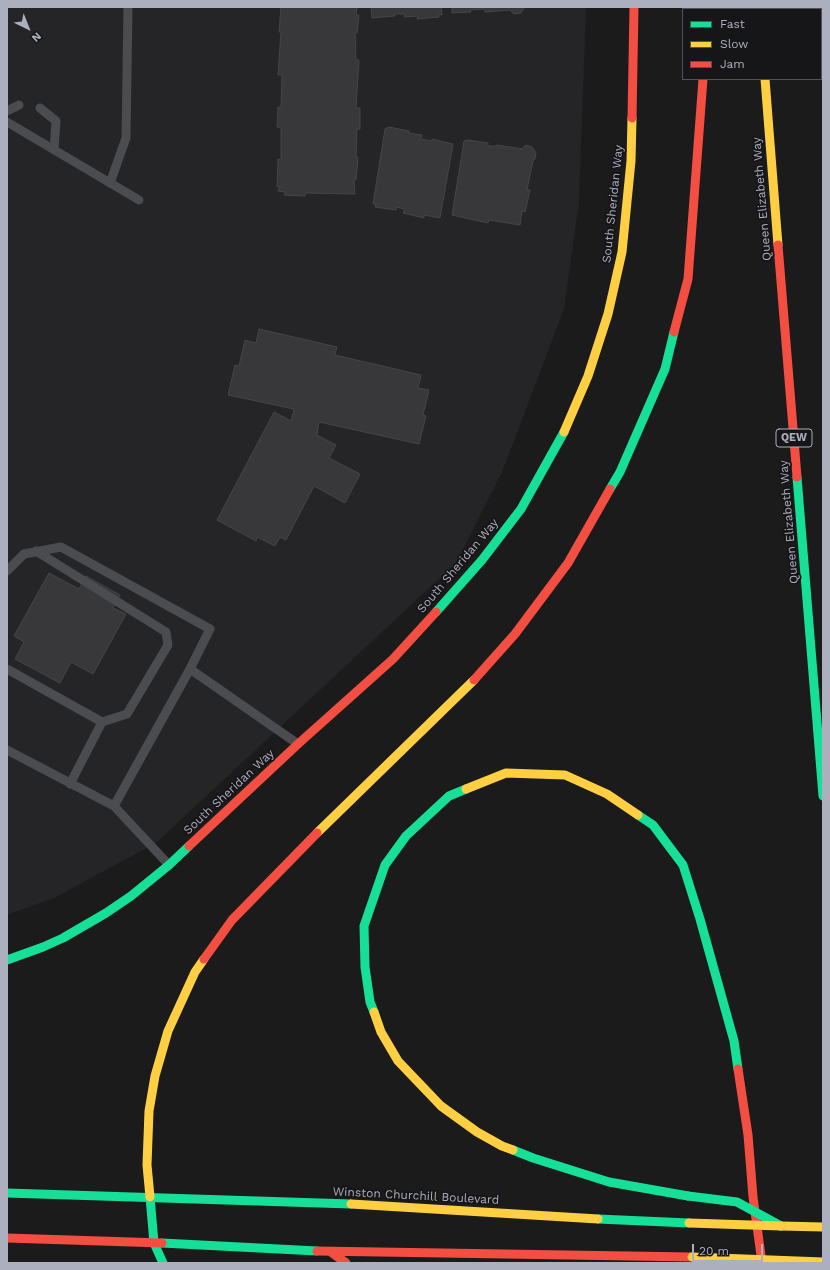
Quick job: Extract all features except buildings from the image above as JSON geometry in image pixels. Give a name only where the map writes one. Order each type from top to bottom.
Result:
[{"type":"main road","name":"South Sheridan Way","points":[[7,960],[43,947],[70,934],[106,913],[131,896],[170,865],[298,744],[393,659],[482,560],[521,509],[562,436],[588,376],[608,314],[622,252],[631,161],[634,7]]},
{"type":"main road","points":[[163,1263],[154,1243],[147,1164],[150,1112],[155,1076],[168,1032],[194,972],[232,920],[293,857],[467,687],[515,634],[568,563],[620,472],[665,369],[688,279],[703,80]]},
{"type":"main road","name":"Queen Elizabeth Way","points":[[765,80],[823,796]]},
{"type":"main road","points":[[762,1263],[753,1197],[748,1135],[734,1041],[700,919],[683,865],[653,825],[607,794],[565,775],[506,773],[449,796],[406,836],[385,865],[364,926],[365,967],[370,1002],[382,1032],[398,1061],[441,1106],[477,1132],[502,1146],[533,1158],[608,1182],[634,1188],[738,1202],[781,1226]]},
{"type":"main road","name":"Winston Churchill Boulevard","points":[[7,1193],[328,1203],[589,1219],[823,1227]]},
{"type":"main road","points":[[7,1238],[154,1243],[331,1252],[692,1257],[823,1262]]},
{"type":"main road","points":[[150,1256],[154,1243]]},
{"type":"main road","points":[[331,1252],[346,1263]]},
{"type":"lane","points":[[110,183],[126,138],[128,7]]},
{"type":"lane","points":[[7,111],[19,105]]},
{"type":"lane","points":[[40,108],[56,121],[54,150]]},
{"type":"lane","points":[[7,122],[139,200]]},
{"type":"lane","points":[[7,571],[24,554],[61,547],[210,629],[190,669],[114,806]]},
{"type":"lane","points":[[36,551],[166,632],[168,645],[127,714],[102,722],[70,784]]},
{"type":"lane","points":[[7,669],[102,722]]},
{"type":"lane","points":[[190,669],[298,744]]},
{"type":"lane","points":[[7,750],[114,806],[170,865]]},
{"type":"shaded area","points":[[7,7],[586,7],[579,202],[564,309],[502,472],[456,563],[156,843],[54,898],[7,915]]},
{"type":"traffic: fast","points":[[610,489],[620,472],[665,369],[674,332]]},
{"type":"traffic: fast","points":[[436,612],[482,560],[521,509],[564,432]]},
{"type":"traffic: fast","points":[[797,477],[823,796]]},
{"type":"traffic: fast","points":[[374,1012],[370,1002],[365,967],[364,926],[385,865],[406,836],[449,796],[466,789]]},
{"type":"traffic: fast","points":[[638,815],[653,825],[683,865],[700,919],[734,1041],[738,1069]]},
{"type":"traffic: fast","points":[[7,960],[63,938],[106,913],[131,896],[169,865],[189,846]]},
{"type":"traffic: fast","points":[[513,1150],[533,1158],[609,1182],[688,1196]]},
{"type":"traffic: fast","points":[[7,1193],[351,1204]]},
{"type":"traffic: fast","points":[[688,1196],[737,1202],[781,1226]]},
{"type":"traffic: fast","points":[[150,1197],[154,1243],[163,1263]]},
{"type":"traffic: fast","points":[[598,1219],[689,1223]]},
{"type":"traffic: fast","points":[[162,1243],[317,1251]]},
{"type":"traffic: slow","points":[[765,80],[778,245]]},
{"type":"traffic: slow","points":[[564,432],[588,376],[608,314],[622,252],[631,161],[632,118]]},
{"type":"traffic: slow","points":[[317,833],[474,680]]},
{"type":"traffic: slow","points":[[466,789],[506,773],[565,775],[607,794],[638,815]]},
{"type":"traffic: slow","points":[[150,1197],[147,1165],[149,1111],[155,1076],[168,1031],[195,972],[204,959]]},
{"type":"traffic: slow","points":[[374,1012],[381,1032],[398,1061],[441,1106],[477,1132],[502,1146],[513,1150]]},
{"type":"traffic: slow","points":[[351,1204],[598,1219]]},
{"type":"traffic: slow","points":[[689,1223],[781,1226]]},
{"type":"traffic: slow","points":[[781,1226],[823,1227]]},
{"type":"traffic: slow","points":[[692,1257],[823,1262]]},
{"type":"traffic: jam","points":[[632,118],[634,7]]},
{"type":"traffic: jam","points":[[674,332],[688,279],[703,80]]},
{"type":"traffic: jam","points":[[778,245],[797,477]]},
{"type":"traffic: jam","points":[[474,680],[515,634],[568,563],[610,489]]},
{"type":"traffic: jam","points":[[189,846],[298,744],[393,659],[436,612]]},
{"type":"traffic: jam","points":[[204,959],[232,920],[317,833]]},
{"type":"traffic: jam","points":[[738,1069],[748,1135],[753,1197],[762,1263]]},
{"type":"traffic: jam","points":[[7,1238],[162,1243]]},
{"type":"traffic: jam","points":[[317,1251],[692,1257]]},
{"type":"traffic: jam","points":[[331,1252],[346,1263]]}]
